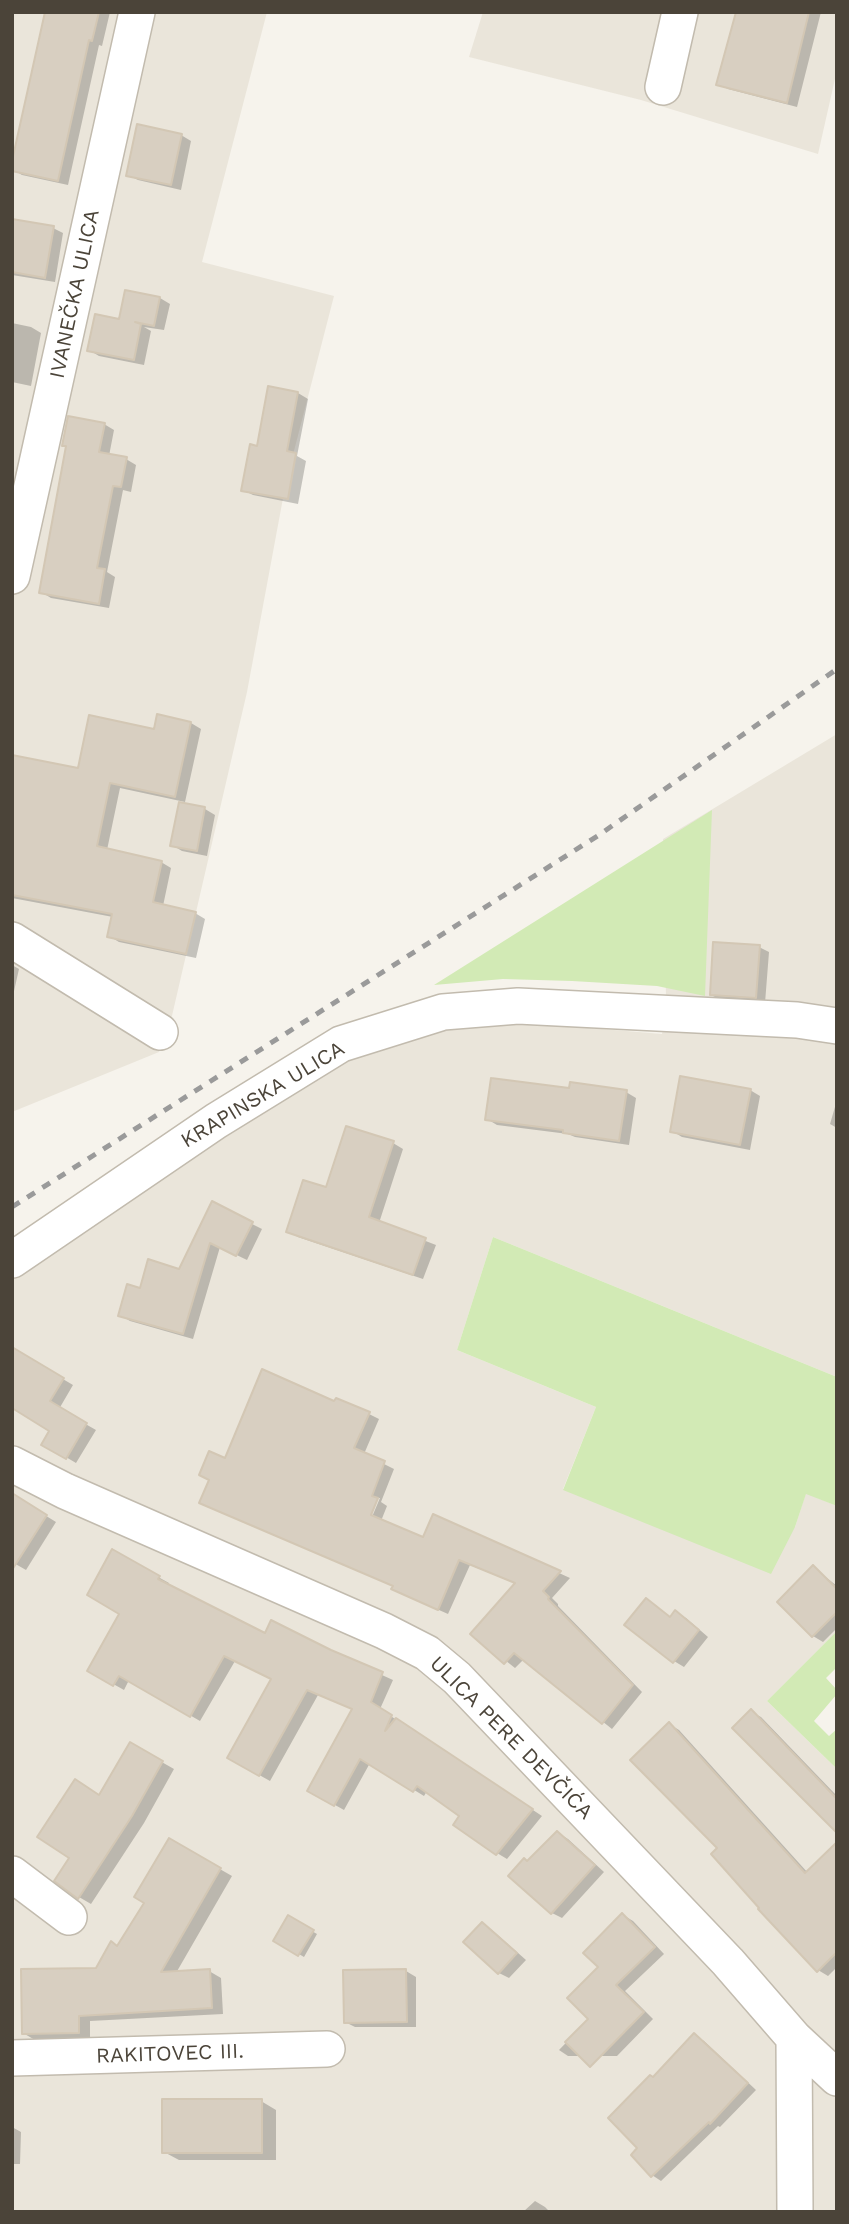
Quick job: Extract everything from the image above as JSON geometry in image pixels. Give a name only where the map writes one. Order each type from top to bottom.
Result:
[{"type":"street","name":"IVANEČKA ULICA","points":[[12,576],[137,12]]},
{"type":"street","points":[[663,87],[680,12]]},
{"type":"street","points":[[12,940],[160,1032]]},
{"type":"street","name":"KRAPINSKA ULICA","points":[[12,1260],[216,1121],[341,1044],[443,1012],[518,1006],[797,1020],[837,1026]]},
{"type":"street","name":"ULICA PERE DEVČIĆA","points":[[12,1464],[65,1491],[384,1631],[428,1653],[457,1678],[728,1962],[794,2038],[831,2063]]},
{"type":"street","points":[[12,1874],[69,1917]]},
{"type":"street","points":[[794,2038],[795,2212]]},
{"type":"street","name":"RAKITOVEC III.","points":[[12,2058],[327,2049]]},
{"type":"shaded area","points":[[12,12],[267,12],[202,262],[334,296],[286,482],[247,692],[171,1020],[159,1052],[12,1112]]},
{"type":"shaded area","points":[[483,12],[837,12],[837,70],[818,154],[641,100],[469,57]]},
{"type":"shaded area","points":[[837,734],[837,1377],[493,1237],[457,1350],[596,1407],[563,1489],[795,1527],[806,1493],[837,1506],[837,1631],[767,1701],[837,1769],[837,2212],[12,2212],[12,1280],[327,1068],[378,1046],[455,1026],[530,1023],[662,1034],[666,998],[663,839]]},
{"type":"green space","points":[[712,810],[705,996],[657,986],[572,981],[503,979],[434,985]]},
{"type":"green space","points":[[493,1237],[837,1377],[837,1506],[806,1494],[795,1527],[771,1574],[563,1490],[596,1407],[457,1350]]},
{"type":"green space","points":[[837,1631],[837,1667],[826,1678],[837,1690],[837,1694],[814,1721],[829,1736],[837,1729],[837,1769],[767,1701]]},
{"type":"building","points":[[45,12],[99,12],[92,41],[89,40],[58,181],[12,171]]},
{"type":"building","points":[[736,12],[809,12],[787,103],[716,85]]},
{"type":"building","points":[[137,124],[182,134],[171,185],[126,176]]},
{"type":"building","points":[[12,219],[54,226],[45,278],[12,272]]},
{"type":"building","points":[[125,290],[160,297],[154,326],[135,322],[141,324],[134,360],[87,351],[95,314],[119,319]]},
{"type":"building","points":[[268,386],[298,392],[287,451],[296,453],[288,499],[241,491],[250,444],[257,446]]},
{"type":"building","points":[[68,416],[105,423],[99,452],[127,457],[121,487],[113,486],[97,568],[105,569],[99,604],[39,593],[66,446],[62,446]]},
{"type":"building","points":[[157,714],[191,722],[175,797],[110,783],[97,846],[162,861],[153,902],[196,912],[186,954],[107,937],[112,914],[12,895],[12,755],[78,768],[89,715],[154,729]]},
{"type":"building","points":[[179,802],[205,807],[197,851],[170,846]]},
{"type":"building","points":[[713,942],[760,945],[756,998],[710,995]]},
{"type":"building","points":[[680,1076],[751,1089],[740,1145],[670,1132]]},
{"type":"building","points":[[491,1078],[569,1088],[570,1082],[627,1090],[619,1141],[563,1133],[563,1130],[485,1120]]},
{"type":"building","points":[[346,1126],[394,1141],[369,1217],[426,1238],[413,1275],[286,1232],[303,1180],[326,1187]]},
{"type":"building","points":[[212,1201],[253,1222],[236,1256],[210,1243],[183,1334],[118,1316],[127,1284],[140,1288],[148,1259],[179,1269]]},
{"type":"building","points":[[12,1347],[64,1378],[50,1401],[87,1423],[66,1459],[41,1445],[49,1431],[12,1408]]},
{"type":"building","points":[[262,1369],[334,1401],[336,1398],[370,1412],[354,1448],[385,1461],[372,1496],[378,1498],[371,1515],[423,1537],[433,1514],[561,1571],[543,1591],[548,1599],[633,1685],[602,1724],[514,1653],[504,1664],[470,1634],[515,1583],[459,1560],[438,1610],[391,1589],[393,1586],[199,1503],[209,1480],[199,1475],[209,1451],[225,1458]]},
{"type":"building","points":[[12,1493],[47,1515],[12,1570]]},
{"type":"building","points":[[112,1549],[160,1576],[158,1579],[265,1633],[271,1620],[383,1672],[371,1702],[392,1715],[385,1731],[396,1718],[533,1809],[496,1855],[453,1825],[459,1816],[417,1786],[413,1792],[360,1759],[334,1806],[307,1791],[352,1709],[307,1690],[259,1776],[227,1758],[271,1679],[224,1656],[190,1717],[119,1676],[113,1686],[87,1671],[119,1614],[87,1595]]},
{"type":"building","points":[[813,1565],[837,1589],[837,1612],[812,1637],[777,1602]]},
{"type":"building","points":[[646,1598],[670,1617],[675,1610],[699,1630],[673,1663],[624,1625]]},
{"type":"building","points":[[751,1709],[837,1799],[837,1833],[732,1728]]},
{"type":"building","points":[[669,1722],[805,1873],[837,1842],[837,1952],[817,1972],[711,1854],[717,1848],[630,1760]]},
{"type":"building","points":[[130,1742],[163,1761],[132,1816],[78,1899],[54,1881],[69,1858],[37,1837],[75,1779],[99,1795]]},
{"type":"building","points":[[557,1831],[595,1865],[551,1914],[508,1876],[524,1858],[527,1861]]},
{"type":"building","points":[[169,1838],[221,1868],[161,1972],[210,1969],[212,2008],[79,2016],[79,2033],[22,2034],[21,1969],[96,1968],[111,1941],[117,1946],[144,1903],[134,1897]]},
{"type":"building","points":[[622,1913],[655,1947],[616,1985],[644,2012],[590,2067],[565,2042],[588,2019],[567,1998],[598,1967],[583,1953]]},
{"type":"building","points":[[288,1915],[314,1930],[298,1956],[273,1941]]},
{"type":"building","points":[[482,1922],[517,1953],[498,1974],[463,1942]]},
{"type":"building","points":[[406,1969],[407,2022],[344,2023],[343,1970]]},
{"type":"building","points":[[694,2033],[748,2083],[710,2124],[709,2122],[651,2177],[631,2155],[637,2148],[608,2118],[650,2075],[653,2077]]},
{"type":"building","points":[[162,2099],[262,2099],[262,2153],[162,2153]]},
{"type":"railway","points":[[12,1207],[599,835],[837,669]]}]
